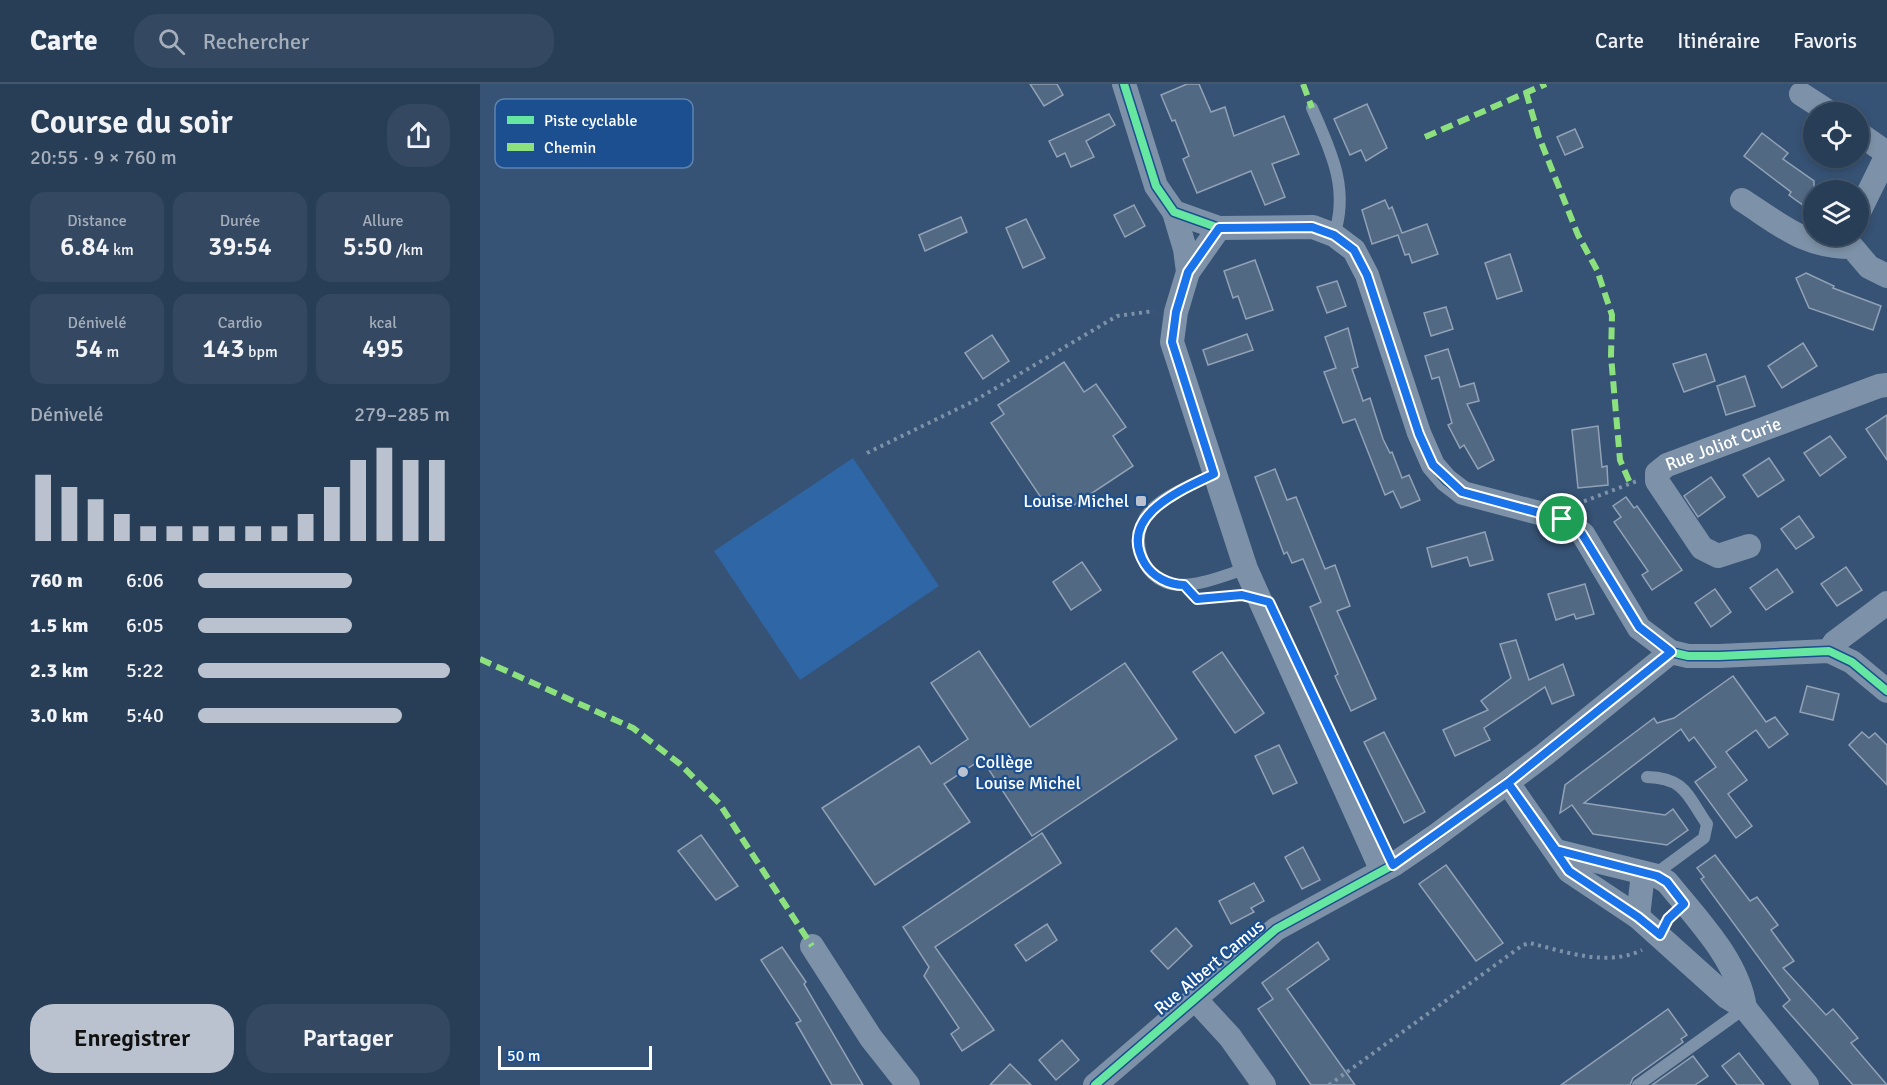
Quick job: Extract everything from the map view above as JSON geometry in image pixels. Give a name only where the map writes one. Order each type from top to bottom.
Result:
[{"type":"street","points":[[1124,84],[1156,186],[1174,212],[1185,249],[1188,272]]},
{"type":"street","points":[[1801,94],[1813,102]]},
{"type":"street","points":[[1869,141],[1887,154],[1869,191]]},
{"type":"street","points":[[1742,200],[1803,239]]},
{"type":"street","points":[[1174,212],[1219,228],[1312,227],[1334,235],[1354,250],[1367,275],[1419,434],[1433,465],[1462,492],[1562,519],[1582,534],[1639,627],[1671,652],[1688,656],[1719,656],[1829,651],[1852,662],[1887,691]]},
{"type":"street","points":[[1219,228],[1188,272],[1178,304],[1172,342],[1246,568],[1382,871]]},
{"type":"street","points":[[1855,246],[1869,267],[1887,276]]},
{"type":"street","name":"Rue Joliot Curie","points":[[1749,546],[1718,556],[1702,548],[1657,481],[1657,473],[1667,465],[1879,386],[1887,386]]},
{"type":"street","points":[[1829,651],[1835,642],[1887,603]]},
{"type":"street","name":"Rue Albert Camus","points":[[1095,1085],[1276,929],[1382,871],[1508,783],[1671,652]]},
{"type":"street","points":[[1508,783],[1569,871],[1638,917],[1727,997],[1745,1008],[1808,1085]]},
{"type":"street","points":[[1556,850],[1650,874],[1667,882],[1718,948],[1742,987],[1745,1008]]},
{"type":"street","points":[[1638,917],[1650,874]]},
{"type":"street","points":[[812,946],[871,1038],[908,1085]]},
{"type":"street","points":[[1194,998],[1230,1036],[1264,1085]]},
{"type":"lane","points":[[1312,108],[1335,162],[1341,191],[1339,220],[1334,235]]},
{"type":"lane","points":[[1214,474],[1177,492],[1152,509],[1140,526],[1138,544],[1142,560],[1156,577],[1175,585],[1195,585],[1246,568]]},
{"type":"lane","points":[[1647,777],[1668,777],[1681,786],[1707,824],[1704,838],[1662,869],[1650,874]]},
{"type":"lane","points":[[1638,1085],[1745,1008]]},
{"type":"path","points":[[867,453],[974,401],[1117,316],[1145,313],[1178,304]]},
{"type":"path","points":[[1562,519],[1579,502],[1657,473]]},
{"type":"path","points":[[1329,1085],[1523,945],[1530,943],[1594,958],[1626,958],[1645,949],[1660,935]]},
{"type":"shaded area","points":[[853,458],[939,586],[800,680],[714,551]]},
{"type":"building","points":[[1030,84],[1057,84],[1063,95],[1044,106]]},
{"type":"building","points":[[1187,84],[1199,84],[1211,112],[1225,107],[1234,136],[1284,116],[1299,154],[1272,164],[1285,197],[1265,205],[1251,171],[1197,193],[1183,159],[1189,156],[1175,120],[1172,121],[1161,95]]},
{"type":"building","points":[[1367,104],[1387,148],[1366,161],[1361,150],[1350,155],[1334,119]]},
{"type":"building","points":[[1109,114],[1115,125],[1086,141],[1094,157],[1071,167],[1065,153],[1057,157],[1049,141]]},
{"type":"building","points":[[1575,129],[1583,147],[1565,155],[1557,137]]},
{"type":"building","points":[[1762,133],[1788,153],[1783,159],[1813,180],[1803,180],[1803,205],[1789,195],[1791,192],[1744,156]]},
{"type":"building","points":[[1385,200],[1389,209],[1392,207],[1402,233],[1427,224],[1438,254],[1412,263],[1409,254],[1405,255],[1398,235],[1372,244],[1362,210]]},
{"type":"building","points":[[1134,205],[1145,226],[1125,237],[1114,215]]},
{"type":"building","points":[[961,217],[967,232],[925,251],[919,235]]},
{"type":"building","points":[[1026,219],[1045,258],[1023,268],[1006,228]]},
{"type":"building","points":[[1510,254],[1522,291],[1497,299],[1485,263]]},
{"type":"building","points":[[1255,260],[1273,310],[1246,319],[1238,296],[1233,298],[1224,271]]},
{"type":"building","points":[[1806,273],[1834,286],[1833,288],[1881,306],[1873,330],[1809,308],[1796,278]]},
{"type":"building","points":[[1337,281],[1346,306],[1327,313],[1317,287]]},
{"type":"building","points":[[1446,307],[1453,329],[1431,336],[1424,313]]},
{"type":"building","points":[[1348,328],[1358,367],[1352,369],[1363,401],[1370,398],[1383,439],[1390,453],[1392,452],[1402,478],[1409,475],[1420,500],[1401,508],[1393,491],[1385,495],[1355,419],[1343,423],[1324,372],[1336,368],[1325,337]]},
{"type":"building","points":[[1247,334],[1253,350],[1208,365],[1203,350]]},
{"type":"building","points":[[992,335],[1009,361],[983,379],[965,353]]},
{"type":"building","points":[[1803,343],[1817,366],[1782,388],[1768,366]]},
{"type":"building","points":[[1448,349],[1460,387],[1474,383],[1479,401],[1467,404],[1494,460],[1478,469],[1464,445],[1460,448],[1448,425],[1452,423],[1439,377],[1432,379],[1425,356]]},
{"type":"building","points":[[1706,354],[1715,381],[1684,392],[1673,364]]},
{"type":"building","points":[[1064,362],[1084,392],[1096,384],[1126,427],[1113,436],[1133,466],[1068,509],[1061,499],[1048,508],[991,423],[1004,414],[998,405]]},
{"type":"building","points":[[1745,376],[1755,406],[1726,415],[1717,386]]},
{"type":"building","points":[[1887,415],[1887,460],[1866,429]]},
{"type":"building","points":[[1598,426],[1602,467],[1607,466],[1608,485],[1578,488],[1572,430]]},
{"type":"building","points":[[1830,436],[1846,457],[1820,476],[1804,453]]},
{"type":"building","points":[[1769,458],[1784,480],[1758,497],[1743,475]]},
{"type":"building","points":[[1275,469],[1287,500],[1296,497],[1325,569],[1335,565],[1350,606],[1337,611],[1376,699],[1351,711],[1335,676],[1338,674],[1310,607],[1321,602],[1303,559],[1292,563],[1287,552],[1284,554],[1255,477]]},
{"type":"building","points":[[1711,477],[1725,497],[1698,517],[1684,496]]},
{"type":"building","points":[[1626,497],[1634,508],[1637,506],[1682,570],[1652,590],[1642,575],[1648,571],[1614,522],[1621,517],[1613,506]]},
{"type":"building","points":[[1799,516],[1814,537],[1796,549],[1781,529]]},
{"type":"building","points":[[1485,532],[1493,560],[1470,566],[1467,557],[1432,567],[1427,548]]},
{"type":"building","points":[[1082,562],[1101,590],[1071,610],[1053,582]]},
{"type":"building","points":[[1846,567],[1862,590],[1837,606],[1821,584]]},
{"type":"building","points":[[1777,569],[1793,592],[1766,610],[1750,588]]},
{"type":"building","points":[[1585,584],[1594,614],[1576,619],[1574,614],[1556,620],[1548,594]]},
{"type":"building","points":[[1715,589],[1731,612],[1711,627],[1695,603]]},
{"type":"building","points":[[1516,640],[1529,680],[1563,664],[1574,695],[1552,704],[1545,687],[1484,728],[1490,740],[1455,756],[1443,730],[1488,710],[1481,701],[1511,678],[1500,644]]},
{"type":"building","points":[[979,651],[1030,727],[1125,663],[1177,739],[1032,836],[982,759],[944,784],[970,822],[875,885],[822,808],[919,746],[931,764],[968,739],[931,683]]},
{"type":"building","points":[[1222,652],[1264,713],[1235,733],[1193,672]]},
{"type":"building","points":[[1733,676],[1766,722],[1775,717],[1788,734],[1769,748],[1756,730],[1726,752],[1747,780],[1728,794],[1752,826],[1736,838],[1695,782],[1716,767],[1694,737],[1689,741],[1681,729],[1584,803],[1665,815],[1673,809],[1688,830],[1667,845],[1593,834],[1572,805],[1560,813],[1565,785],[1654,718],[1657,723],[1674,718]]},
{"type":"building","points":[[1807,686],[1839,694],[1833,720],[1800,712]]},
{"type":"building","points":[[1384,732],[1425,812],[1404,823],[1364,742]]},
{"type":"building","points":[[1862,732],[1869,738],[1875,733],[1887,745],[1887,785],[1849,745]]},
{"type":"building","points":[[1279,745],[1297,783],[1273,794],[1255,756]]},
{"type":"building","points":[[1042,833],[1061,863],[935,947],[994,1030],[962,1051],[951,1034],[959,1028],[924,976],[929,967],[903,927]]},
{"type":"building","points":[[701,835],[738,886],[716,900],[678,851]]},
{"type":"building","points":[[1303,847],[1320,880],[1302,889],[1285,857]]},
{"type":"building","points":[[1715,855],[1750,901],[1757,897],[1778,925],[1771,930],[1794,961],[1783,968],[1826,1015],[1833,1009],[1858,1038],[1851,1043],[1887,1085],[1853,1085],[1783,1006],[1790,1000],[1701,879],[1704,877],[1697,868]]},
{"type":"building","points":[[1446,865],[1503,943],[1476,961],[1419,884]]},
{"type":"building","points":[[1254,883],[1264,901],[1251,908],[1254,912],[1231,924],[1219,901]]},
{"type":"building","points":[[1047,924],[1057,940],[1026,961],[1015,945]]},
{"type":"building","points":[[1176,928],[1192,946],[1168,969],[1151,951]]},
{"type":"building","points":[[1318,942],[1329,959],[1287,989],[1355,1085],[1311,1085],[1258,1009],[1273,999],[1262,983]]},
{"type":"building","points":[[782,947],[806,982],[804,984],[863,1085],[832,1085],[796,1023],[801,1021],[761,960]]},
{"type":"building","points":[[1668,1009],[1687,1035],[1681,1039],[1683,1042],[1633,1078],[1630,1085],[1561,1085]]},
{"type":"building","points":[[1062,1040],[1079,1060],[1056,1080],[1039,1060]]},
{"type":"building","points":[[1739,1053],[1764,1085],[1737,1085],[1722,1066]]},
{"type":"building","points":[[1693,1056],[1708,1076],[1695,1085],[1652,1085]]},
{"type":"building","points":[[1010,1064],[1031,1085],[990,1085]]},
{"type":"marked path","points":[[1303,84],[1312,108]]},
{"type":"marked path","points":[[1425,137],[1546,84]]},
{"type":"marked path","points":[[1526,92],[1539,137],[1578,235],[1597,270],[1612,315],[1611,356],[1620,460],[1630,483]]},
{"type":"marked path","points":[[480,659],[633,728],[680,764],[719,803],[812,946]]},
{"type":"cycle path","points":[[1124,84],[1156,186],[1174,212],[1219,228],[1313,227],[1334,235],[1354,250],[1367,275],[1419,433],[1433,465],[1446,480],[1463,493],[1562,519],[1583,534],[1639,628],[1671,652],[1688,656],[1719,656],[1829,651],[1852,662],[1887,691]]},
{"type":"cycle path","points":[[1184,585],[1197,599],[1242,595],[1269,602],[1393,865]]},
{"type":"cycle path","points":[[1095,1085],[1276,929],[1393,865],[1434,837],[1544,755],[1671,652]]},
{"type":"place","name":"Louise Michel","points":[[1141,501]]},
{"type":"place","name":"Collège Louise Michel","points":[[963,772]]},
{"type":"route","points":[[1562,519],[1462,492],[1446,480],[1433,465],[1419,434],[1367,275],[1354,250],[1334,235],[1312,227],[1219,228],[1188,272],[1176,312],[1172,342],[1214,474],[1177,492],[1152,509],[1140,526],[1138,544],[1142,560],[1148,570],[1156,577],[1175,585],[1184,585],[1197,599],[1208,600],[1242,595],[1259,597],[1269,602],[1393,865],[1508,783],[1569,871],[1638,917],[1660,935],[1668,919],[1684,904],[1667,882],[1657,876],[1630,871],[1556,850],[1508,783],[1662,662],[1671,652],[1639,627],[1582,534],[1562,519]]}]
